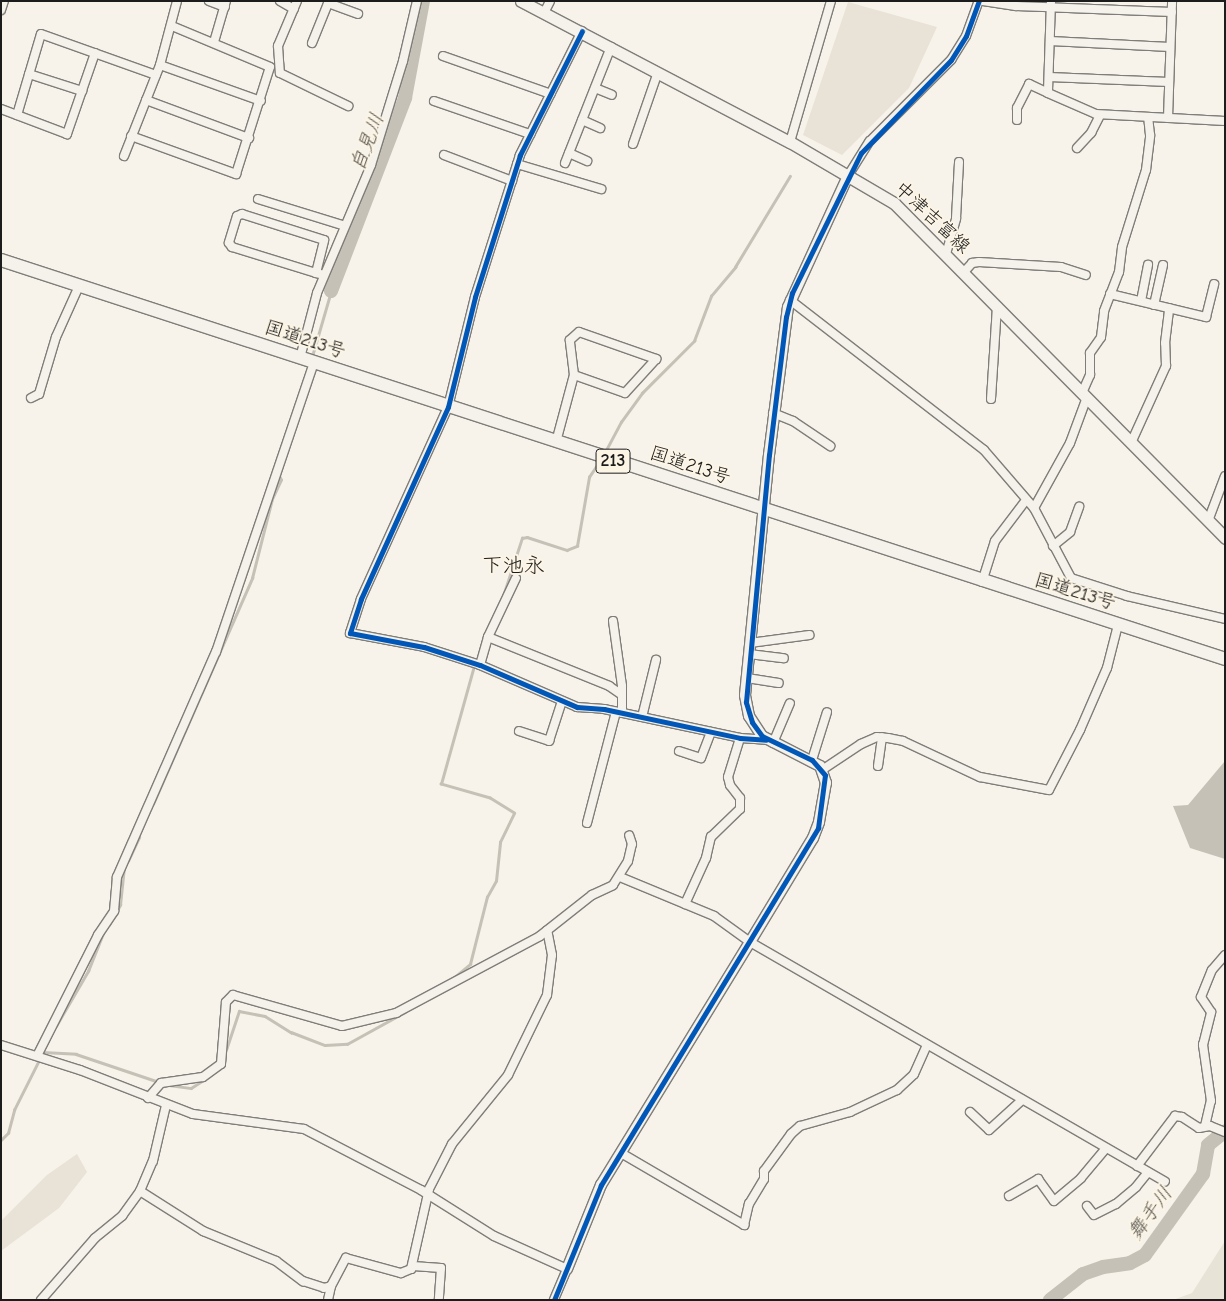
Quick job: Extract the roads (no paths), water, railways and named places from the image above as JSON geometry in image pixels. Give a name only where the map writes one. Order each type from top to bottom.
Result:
[{"type":"highway","name":"国道213号","points":[[1,260],[982,582],[1225,659]]},
{"type":"main road","name":"中津吉富線","points":[[521,1],[790,142],[849,174],[894,203],[1225,538]]},
{"type":"street","points":[[1,10],[4,1]]},
{"type":"street","points":[[124,156],[160,65],[172,26],[177,1]]},
{"type":"street","points":[[209,1],[225,4],[214,42]]},
{"type":"street","points":[[280,1],[295,5],[278,46],[280,73],[348,106]]},
{"type":"street","points":[[320,274],[345,226],[371,165],[403,61],[417,1]]},
{"type":"street","points":[[544,13],[550,1]]},
{"type":"street","points":[[790,142],[831,1]]},
{"type":"street","points":[[770,742],[749,716],[747,678],[773,413],[790,300],[849,174],[870,141],[951,60],[966,36],[979,1]]},
{"type":"street","points":[[983,1],[1016,6],[1051,4],[1172,12]]},
{"type":"street","points":[[1168,118],[1172,1]]},
{"type":"street","points":[[312,43],[329,2],[358,14]]},
{"type":"street","points":[[1048,93],[1051,4]]},
{"type":"street","points":[[131,136],[231,174],[236,174],[261,101],[270,67],[172,26]]},
{"type":"street","points":[[554,1300],[592,1202],[818,828],[826,783],[822,770],[812,760],[770,742],[740,738],[642,717],[577,707],[480,665],[424,647],[350,633],[361,599],[448,407],[475,297],[517,164],[530,134],[582,32]]},
{"type":"street","points":[[17,115],[41,34],[156,75]]},
{"type":"street","points":[[1050,41],[1170,47]]},
{"type":"street","points":[[565,163],[611,47]]},
{"type":"street","points":[[1,109],[67,134],[96,54]]},
{"type":"street","points":[[443,56],[551,94]]},
{"type":"street","points":[[160,65],[261,101]]},
{"type":"street","points":[[633,144],[658,72]]},
{"type":"street","points":[[29,74],[82,91]]},
{"type":"street","points":[[1049,77],[1169,82]]},
{"type":"street","points":[[1017,120],[1018,108],[1029,84],[1082,110],[1100,115],[1225,121]]},
{"type":"street","points":[[594,88],[612,95]]},
{"type":"street","points":[[146,100],[249,138]]},
{"type":"street","points":[[434,101],[530,134]]},
{"type":"street","points":[[1077,148],[1091,133],[1100,115]]},
{"type":"street","points":[[1034,508],[1070,443],[1090,375],[1090,353],[1101,336],[1102,316],[1146,170],[1150,135],[1148,117]]},
{"type":"street","points":[[582,120],[600,128]]},
{"type":"street","points":[[569,153],[587,161]]},
{"type":"street","points":[[444,155],[512,180]]},
{"type":"street","points":[[946,254],[956,218],[959,162]]},
{"type":"street","points":[[517,164],[601,189]]},
{"type":"street","points":[[258,199],[345,226]]},
{"type":"street","points":[[300,358],[320,274],[324,240],[242,214],[237,216],[229,243],[232,247],[320,274]]},
{"type":"street","points":[[964,272],[972,263],[979,262],[1061,267],[1086,275]]},
{"type":"street","points":[[1141,301],[1148,265]]},
{"type":"street","points":[[1154,305],[1163,265]]},
{"type":"street","points":[[1110,294],[1206,317],[1214,284]]},
{"type":"street","points":[[31,398],[39,394],[56,337],[79,286]]},
{"type":"street","points":[[790,300],[979,446],[1034,508],[1052,546],[1068,574],[1075,581],[1225,619]]},
{"type":"street","points":[[990,399],[997,306]]},
{"type":"street","points":[[1131,443],[1166,366],[1164,343],[1169,308]]},
{"type":"street","points":[[556,442],[574,375],[570,340],[579,332],[656,359],[625,393],[574,375]]},
{"type":"street","points":[[37,1056],[98,935],[114,911],[117,877],[216,652],[314,363]]},
{"type":"street","points":[[773,413],[793,421],[830,446]]},
{"type":"street","points":[[1208,521],[1225,476]]},
{"type":"street","points":[[982,582],[995,541],[1026,500]]},
{"type":"street","points":[[1052,546],[1070,532],[1079,507]]},
{"type":"street","points":[[480,665],[488,637],[516,578]]},
{"type":"street","points":[[587,824],[619,713],[621,694],[613,621]]},
{"type":"street","points":[[822,770],[861,744],[882,738],[903,740],[980,777],[1048,790],[1080,730],[1107,668],[1118,625]]},
{"type":"street","points":[[750,643],[809,635]]},
{"type":"street","points":[[488,637],[610,686],[621,694]]},
{"type":"street","points":[[749,654],[784,658]]},
{"type":"street","points":[[642,717],[656,660]]},
{"type":"street","points":[[747,678],[780,682]]},
{"type":"street","points":[[519,731],[548,741],[562,701]]},
{"type":"street","points":[[770,742],[790,703]]},
{"type":"street","points":[[812,760],[826,712]]},
{"type":"street","points":[[679,751],[701,758],[711,732]]},
{"type":"street","points":[[685,904],[706,858],[711,837],[740,809],[740,798],[730,785],[728,777],[740,738]]},
{"type":"street","points":[[878,766],[882,738]]},
{"type":"street","points":[[148,1098],[161,1083],[203,1077],[216,1069],[222,1057],[226,1002],[233,996],[348,1026],[405,1009],[547,930],[566,912],[613,885],[620,877],[630,852],[629,835]]},
{"type":"street","points":[[620,877],[714,916],[750,942],[1165,1182]]},
{"type":"street","points":[[328,1300],[331,1286],[346,1258],[401,1273],[409,1272],[413,1266],[427,1193],[452,1144],[508,1075],[520,1055],[547,996],[552,955],[547,930]]},
{"type":"street","points":[[1222,958],[1225,967]]},
{"type":"street","points":[[1205,1126],[1211,1101],[1203,1045],[1211,1012],[1201,997],[1222,958]]},
{"type":"street","points":[[1,1045],[37,1056],[193,1114],[304,1130],[427,1193],[494,1236],[566,1269]]},
{"type":"street","points":[[621,1153],[744,1225],[749,1204],[764,1179],[764,1171],[800,1126],[850,1112],[897,1090],[914,1074],[926,1045]]},
{"type":"street","points":[[970,1112],[989,1130],[1022,1100]]},
{"type":"street","points":[[41,1300],[95,1238],[122,1216],[140,1191],[154,1161],[166,1105]]},
{"type":"street","points":[[1137,1166],[1172,1118],[1182,1117],[1196,1127],[1205,1126],[1225,1132]]},
{"type":"street","points":[[1009,1196],[1038,1179],[1054,1201],[1082,1178],[1106,1148]]},
{"type":"street","points":[[1087,1206],[1094,1215],[1116,1204],[1136,1188],[1148,1172]]},
{"type":"street","points":[[140,1191],[203,1231],[276,1261],[303,1281],[324,1288],[331,1286]]},
{"type":"street","points":[[413,1266],[441,1268],[439,1300]]},
{"type":"waterway","name":"自見川","points":[[331,291],[405,98],[423,1]]},
{"type":"waterway","points":[[605,452],[621,422],[642,393],[694,341],[711,296],[735,267],[790,176]]},
{"type":"waterway","points":[[313,353],[331,291]]},
{"type":"waterway","points":[[503,596],[522,538],[527,537],[567,550],[577,546],[589,477],[601,459]]},
{"type":"waterway","points":[[153,804],[252,578],[272,499],[281,480],[278,474]]},
{"type":"waterway","points":[[451,980],[470,964],[487,897],[496,881],[500,842],[514,813],[490,798],[441,784],[474,666]]},
{"type":"waterway","points":[[128,861],[139,837]]},
{"type":"waterway","points":[[109,925],[120,905],[124,869]]},
{"type":"waterway","points":[[56,1026],[88,971],[104,931]]},
{"type":"waterway","points":[[225,1053],[239,1011],[265,1016],[291,1032],[325,1045],[347,1044],[405,1012]]},
{"type":"waterway","points":[[43,1052],[76,1054],[159,1082]]},
{"type":"waterway","points":[[1,1140],[8,1133],[14,1110],[40,1058]]},
{"type":"waterway","points":[[169,1085],[191,1088],[205,1079]]},
{"type":"waterway","name":"舞手川","points":[[1050,1300],[1083,1274],[1103,1267],[1130,1263],[1145,1255],[1203,1174],[1208,1145],[1225,1131]]},
{"type":"district","name":"下池永","points":[[513,565]]}]
